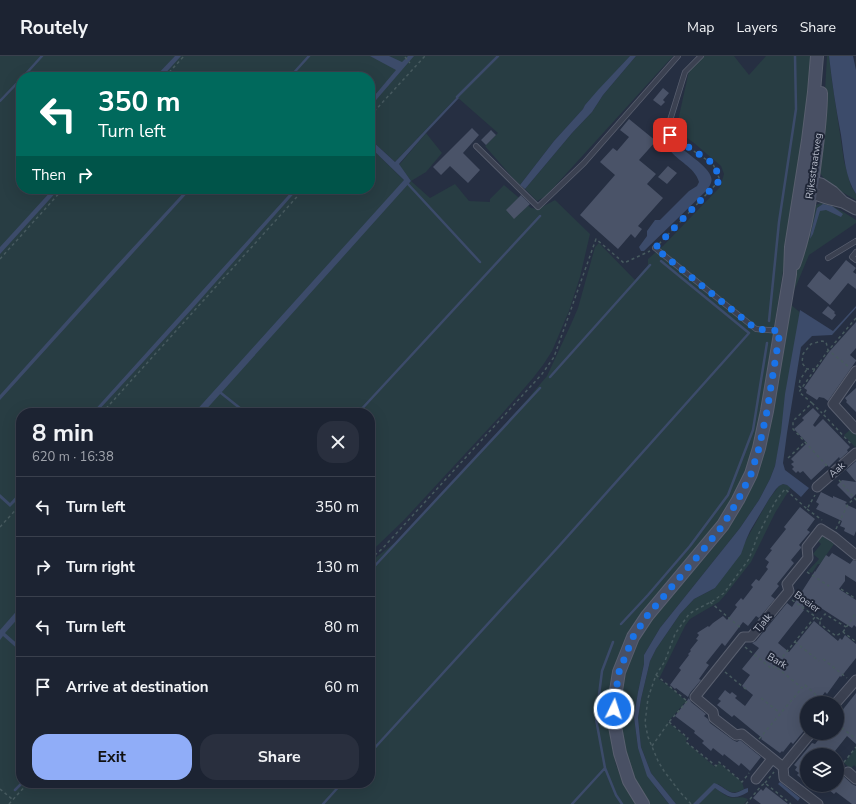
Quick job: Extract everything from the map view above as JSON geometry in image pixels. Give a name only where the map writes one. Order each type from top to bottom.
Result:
[{"type":"main road","name":"Rijksstraatweg","points":[[643,804],[629,781],[620,753],[614,721],[615,697],[619,672],[633,637],[647,616],[723,525],[751,474],[759,448],[767,411],[790,274],[803,236],[808,186],[821,116],[821,79],[817,56]]},
{"type":"street","points":[[808,186],[830,199],[843,202],[856,210]]},
{"type":"street","points":[[855,372],[832,404],[856,429]]},
{"type":"street","name":"Aak","points":[[817,487],[856,451]]},
{"type":"street","points":[[821,529],[856,555]]},
{"type":"street","name":"Tjalk","points":[[691,699],[719,667],[738,642],[743,637],[752,636],[789,592],[787,584],[808,558],[807,547],[821,529]]},
{"type":"street","points":[[843,696],[854,685]]},
{"type":"street","points":[[691,699],[713,712],[714,718],[736,735],[742,734],[782,766],[784,778],[818,804]]},
{"type":"street","points":[[782,766],[805,740]]},
{"type":"street","points":[[756,779],[772,759]]},
{"type":"street","points":[[844,769],[856,778]]},
{"type":"lane","points":[[476,146],[538,207],[584,163],[678,56]]},
{"type":"lane","points":[[667,130],[686,72],[701,56]]},
{"type":"lane","points":[[828,258],[856,241]]},
{"type":"lane","points":[[655,248],[756,329],[780,331]]},
{"type":"lane","points":[[856,252],[852,257],[856,260]]},
{"type":"path","points":[[169,72],[184,56]]},
{"type":"path","points":[[375,111],[425,56]]},
{"type":"path","points":[[405,57],[410,63]]},
{"type":"path","points":[[375,555],[524,395],[554,357],[596,239],[624,263],[646,253],[655,248],[720,180],[714,164],[670,135],[667,130]]},
{"type":"path","points":[[0,259],[58,194]]},
{"type":"path","points":[[107,408],[299,194]]},
{"type":"path","points":[[856,318],[828,350],[799,392],[823,414],[856,451]]},
{"type":"path","points":[[807,369],[802,363],[803,354],[811,344],[822,341],[826,342],[828,350],[855,372]]},
{"type":"path","points":[[807,369],[816,368]]},
{"type":"path","points":[[802,389],[799,386],[800,380],[807,369]]},
{"type":"path","points":[[812,403],[793,422],[793,430],[855,499],[848,504],[833,537]]},
{"type":"path","points":[[823,414],[832,404]]},
{"type":"path","points":[[788,458],[805,442]]},
{"type":"path","points":[[808,509],[817,487]]},
{"type":"path","points":[[691,804],[680,792],[658,762],[648,737],[645,723],[648,698],[656,675],[665,661],[675,634],[689,614],[724,593],[749,559],[758,535],[775,502],[785,489],[824,522],[821,529]]},
{"type":"path","points":[[0,527],[16,509]]},
{"type":"path","points":[[800,568],[829,586]]},
{"type":"path","points":[[841,589],[856,599]]},
{"type":"path","name":"Boeier","points":[[786,595],[820,620],[820,624],[836,636],[843,632],[856,642]]},
{"type":"path","points":[[710,602],[752,636]]},
{"type":"path","points":[[843,632],[856,613]]},
{"type":"path","name":"Boeier","points":[[820,620],[825,614],[846,627]]},
{"type":"path","points":[[775,666],[816,617]]},
{"type":"path","name":"Bark","points":[[738,642],[772,669],[775,666],[802,688],[805,685],[817,696]]},
{"type":"path","points":[[795,642],[819,661]]},
{"type":"path","points":[[823,659],[854,685]]},
{"type":"path","points":[[719,667],[748,691]]},
{"type":"path","points":[[652,747],[668,722],[691,699],[656,675]]},
{"type":"path","points":[[754,745],[802,688]]},
{"type":"path","points":[[760,698],[780,713]]},
{"type":"path","points":[[668,722],[688,738],[686,742],[692,747],[716,766],[719,762],[742,782],[752,769]]},
{"type":"path","points":[[844,730],[856,739]]},
{"type":"path","points":[[844,769],[856,747]]},
{"type":"path","points":[[746,804],[761,786],[782,766]]},
{"type":"path","points":[[765,783],[791,804]]},
{"type":"path","points":[[9,804],[24,788]]},
{"type":"path","points":[[0,789],[13,800]]},
{"type":"green space","points":[[0,56],[630,56],[554,141],[520,185],[485,146],[498,133],[457,97],[395,162],[375,144],[375,72],[16,72],[16,194],[375,194],[375,152],[408,184],[411,181],[430,198],[455,184],[469,201],[490,202],[490,199],[504,185],[531,208],[538,209],[555,200],[590,234],[580,277],[569,311],[552,351],[543,365],[501,415],[404,520],[375,548],[375,408],[16,408],[16,788],[375,788],[375,558],[401,538],[547,376],[578,308],[595,247],[599,243],[635,280],[648,265],[648,259],[663,246],[720,187],[724,174],[721,166],[676,130],[690,66],[699,56],[734,56],[749,75],[766,56],[811,56],[808,113],[758,429],[746,471],[735,497],[722,517],[645,609],[633,626],[615,666],[609,726],[612,747],[616,765],[623,783],[636,804],[0,804]]},
{"type":"green space","points":[[636,56],[673,56],[546,196],[537,201],[525,189],[572,133],[592,112],[603,95]]},
{"type":"green space","points":[[827,56],[829,56],[844,161],[851,186],[856,194],[856,200],[829,183],[821,175],[818,169],[824,109]]},
{"type":"green space","points":[[426,133],[442,153],[426,172],[411,181],[399,165]]},
{"type":"green space","points":[[821,203],[839,210],[856,220],[856,223],[809,255],[791,298],[795,275],[811,211],[816,205]]},
{"type":"green space","points":[[790,304],[802,314],[784,424],[775,466],[770,479],[759,500],[740,528],[660,628],[644,655],[644,664],[634,717],[638,748],[656,788],[669,804],[650,804],[638,787],[632,775],[625,750],[622,731],[622,690],[628,664],[646,627],[726,532],[740,510],[751,487],[764,451],[770,425]]},
{"type":"green space","points":[[851,429],[856,435],[855,447],[844,435]]},
{"type":"green space","points":[[783,484],[791,487],[775,513],[751,562],[719,602],[690,619],[685,626],[659,679],[686,701],[668,722],[687,738],[686,742],[715,767],[719,763],[742,782],[744,789],[731,792],[718,784],[715,788],[729,797],[743,797],[748,799],[744,804],[676,804],[651,773],[641,747],[638,718],[650,661],[656,649],[680,614],[694,599],[715,588],[746,540],[769,499],[779,486]]},
{"type":"green space","points":[[821,535],[834,544],[812,573],[808,571],[819,559],[813,554],[821,544],[817,540]]},
{"type":"green space","points":[[856,748],[856,767],[854,765],[851,769],[844,763]]},
{"type":"water","points":[[175,56],[181,56],[167,72],[160,72]]},
{"type":"water","points":[[370,56],[389,56],[402,62],[408,56],[414,56],[375,101],[375,95],[396,70]]},
{"type":"water","points":[[630,56],[636,56],[603,95],[592,112],[572,133],[525,189],[520,185],[554,141]]},
{"type":"water","points":[[829,56],[853,56],[856,70],[856,194],[849,180],[846,166]]},
{"type":"water","points":[[457,97],[459,98],[399,164],[411,181],[207,408],[199,408],[404,180],[375,152],[375,144],[395,162]]},
{"type":"water","points":[[674,143],[706,169],[711,177],[711,183],[706,191],[644,251],[641,251],[639,247],[647,236],[647,231],[655,220],[660,220],[689,191],[697,186],[699,182],[694,172],[669,149]]},
{"type":"water","points":[[48,194],[54,194],[0,254],[0,247]]},
{"type":"water","points":[[182,194],[186,194],[0,400],[0,395]]},
{"type":"water","points":[[289,194],[294,194],[192,309],[101,408],[97,408]]},
{"type":"water","points":[[823,204],[832,206],[843,214],[841,217],[826,210],[820,211],[810,239],[817,208]]},
{"type":"water","points":[[856,306],[856,308],[832,335],[812,336],[801,347],[783,463],[785,470],[809,488],[801,497],[787,485],[783,484],[776,489],[750,531],[741,554],[715,588],[694,599],[680,614],[656,649],[650,661],[638,718],[641,747],[651,773],[676,804],[669,804],[647,776],[638,748],[634,717],[644,664],[644,655],[660,628],[740,528],[759,500],[770,479],[775,466],[781,432],[785,394],[800,310],[833,331]]},
{"type":"water","points":[[0,494],[10,503],[16,496],[16,501],[10,507],[0,498]]},
{"type":"water","points":[[16,612],[16,621],[5,633],[16,643],[16,648],[3,636],[0,640],[0,630]]},
{"type":"water","points":[[780,782],[800,798],[798,801],[778,784]]},
{"type":"water","points":[[714,783],[732,793],[737,793],[748,788],[748,792],[743,795],[731,797],[715,788],[699,804],[693,804]]},
{"type":"building","points":[[663,88],[669,93],[663,100],[665,102],[661,106],[653,100]]},
{"type":"building","points":[[629,119],[656,141],[639,160],[656,174],[647,184],[663,198],[638,226],[642,229],[635,238],[631,234],[618,249],[580,215],[615,175],[600,162],[613,148],[617,151],[629,137],[620,130]]},
{"type":"building","points":[[472,128],[479,135],[463,153],[480,170],[468,183],[450,166],[441,175],[433,167]]},
{"type":"building","points":[[491,130],[496,135],[486,145],[481,140]]},
{"type":"building","points":[[668,166],[677,173],[667,184],[658,177]]},
{"type":"building","points":[[521,195],[530,204],[514,219],[506,210]]},
{"type":"building","points":[[846,260],[856,268],[853,272],[856,274],[856,289],[848,283],[830,305],[807,286],[819,271],[830,280]]},
{"type":"building","points":[[828,306],[835,312],[834,313],[836,315],[832,320],[822,313]]},
{"type":"building","points":[[856,322],[856,348],[850,355],[856,361],[828,401],[819,397],[817,400],[806,393],[807,390],[804,388],[829,352]]},
{"type":"building","points":[[856,388],[856,412],[846,402],[847,401],[845,398]]},
{"type":"building","points":[[813,408],[820,415],[813,425],[815,427],[823,419],[850,447],[847,450],[848,452],[840,459],[839,457],[829,467],[827,465],[811,480],[803,471],[800,473],[798,471],[796,473],[792,469],[794,467],[791,464],[794,462],[791,459],[807,443],[794,429],[804,420],[802,418]]},
{"type":"building","points":[[856,461],[856,482],[846,470]]},
{"type":"building","points":[[842,480],[856,482],[856,494],[851,499],[837,485]]},
{"type":"building","points":[[821,492],[833,498],[833,496],[847,502],[845,504],[856,509],[856,531],[854,536],[844,531],[845,528],[840,526],[842,521],[816,509],[819,504],[816,502]]},
{"type":"building","points":[[800,507],[815,519],[807,530],[810,532],[799,545],[801,548],[791,560],[794,563],[777,584],[779,586],[771,596],[775,599],[759,618],[756,616],[748,626],[743,622],[725,646],[722,643],[706,663],[709,665],[699,679],[701,680],[688,697],[676,688],[675,689],[670,685],[681,670],[679,668],[689,655],[690,650],[698,640],[696,639],[699,635],[697,633],[708,626],[709,627],[723,616],[727,620],[737,607],[735,605],[741,598],[743,600],[753,587],[751,585],[756,579],[759,581],[768,569],[766,567],[769,562],[765,559],[772,550],[770,549],[786,529],[784,527]]},
{"type":"building","points":[[832,553],[850,564],[853,560],[856,561],[856,582],[845,575],[845,581],[839,589],[856,600],[856,627],[854,625],[852,628],[821,608],[820,610],[808,602],[803,609],[804,610],[778,643],[789,652],[814,621],[838,641],[840,638],[842,640],[845,635],[856,644],[856,658],[827,694],[825,692],[822,696],[800,696],[800,736],[793,744],[791,742],[783,752],[782,751],[780,753],[761,739],[762,738],[734,715],[732,717],[717,705],[721,701],[718,699],[725,690],[730,694],[732,692],[737,696],[735,698],[745,706],[753,695],[742,686],[750,675],[742,669],[759,648],[752,643],[756,641],[787,603],[792,607],[826,555],[829,557]]},
{"type":"building","points":[[856,693],[856,744],[847,736],[844,740],[844,708]]},
{"type":"building","points":[[689,698],[691,702],[706,714],[704,716],[710,723],[733,740],[737,742],[740,740],[761,757],[750,771],[741,763],[739,766],[724,754],[723,756],[713,748],[711,751],[702,743],[704,741],[694,733],[695,731],[675,716]]},
{"type":"building","points":[[818,740],[844,740],[837,748],[808,748],[812,743],[815,744]]},
{"type":"building","points":[[800,758],[800,777],[797,775],[799,773],[795,770],[797,767],[794,765]]},
{"type":"building","points":[[844,777],[856,786],[856,804],[852,804],[836,792],[844,792]]},
{"type":"building","points":[[766,787],[788,804],[761,804],[753,798],[761,789],[763,791]]},
{"type":"waterway","points":[[28,72],[42,56]]},
{"type":"waterway","points":[[295,72],[309,56]]},
{"type":"waterway","points":[[457,97],[498,56]]},
{"type":"waterway","points":[[769,321],[779,222],[796,109],[795,56]]},
{"type":"waterway","points":[[0,101],[16,84]]},
{"type":"waterway","points":[[408,184],[480,262]]},
{"type":"waterway","points":[[363,408],[540,216]]},
{"type":"waterway","points":[[375,748],[559,546],[749,333],[661,261]]},
{"type":"waterway","points":[[550,377],[650,265]]},
{"type":"waterway","points":[[621,624],[690,546],[728,495],[753,430],[767,343]]},
{"type":"waterway","points":[[375,566],[540,388]]},
{"type":"waterway","points":[[221,393],[240,408]]},
{"type":"waterway","points":[[613,642],[602,671],[596,719],[605,768],[616,795],[622,804]]},
{"type":"waterway","points":[[572,804],[605,768]]},
{"type":"waterway","points":[[323,804],[337,788]]},
{"type":"route","points":[[614,709],[619,672],[633,637],[647,616],[723,525],[751,474],[759,448],[767,411],[780,331],[756,329],[655,248],[720,180],[714,164],[670,135]]}]
